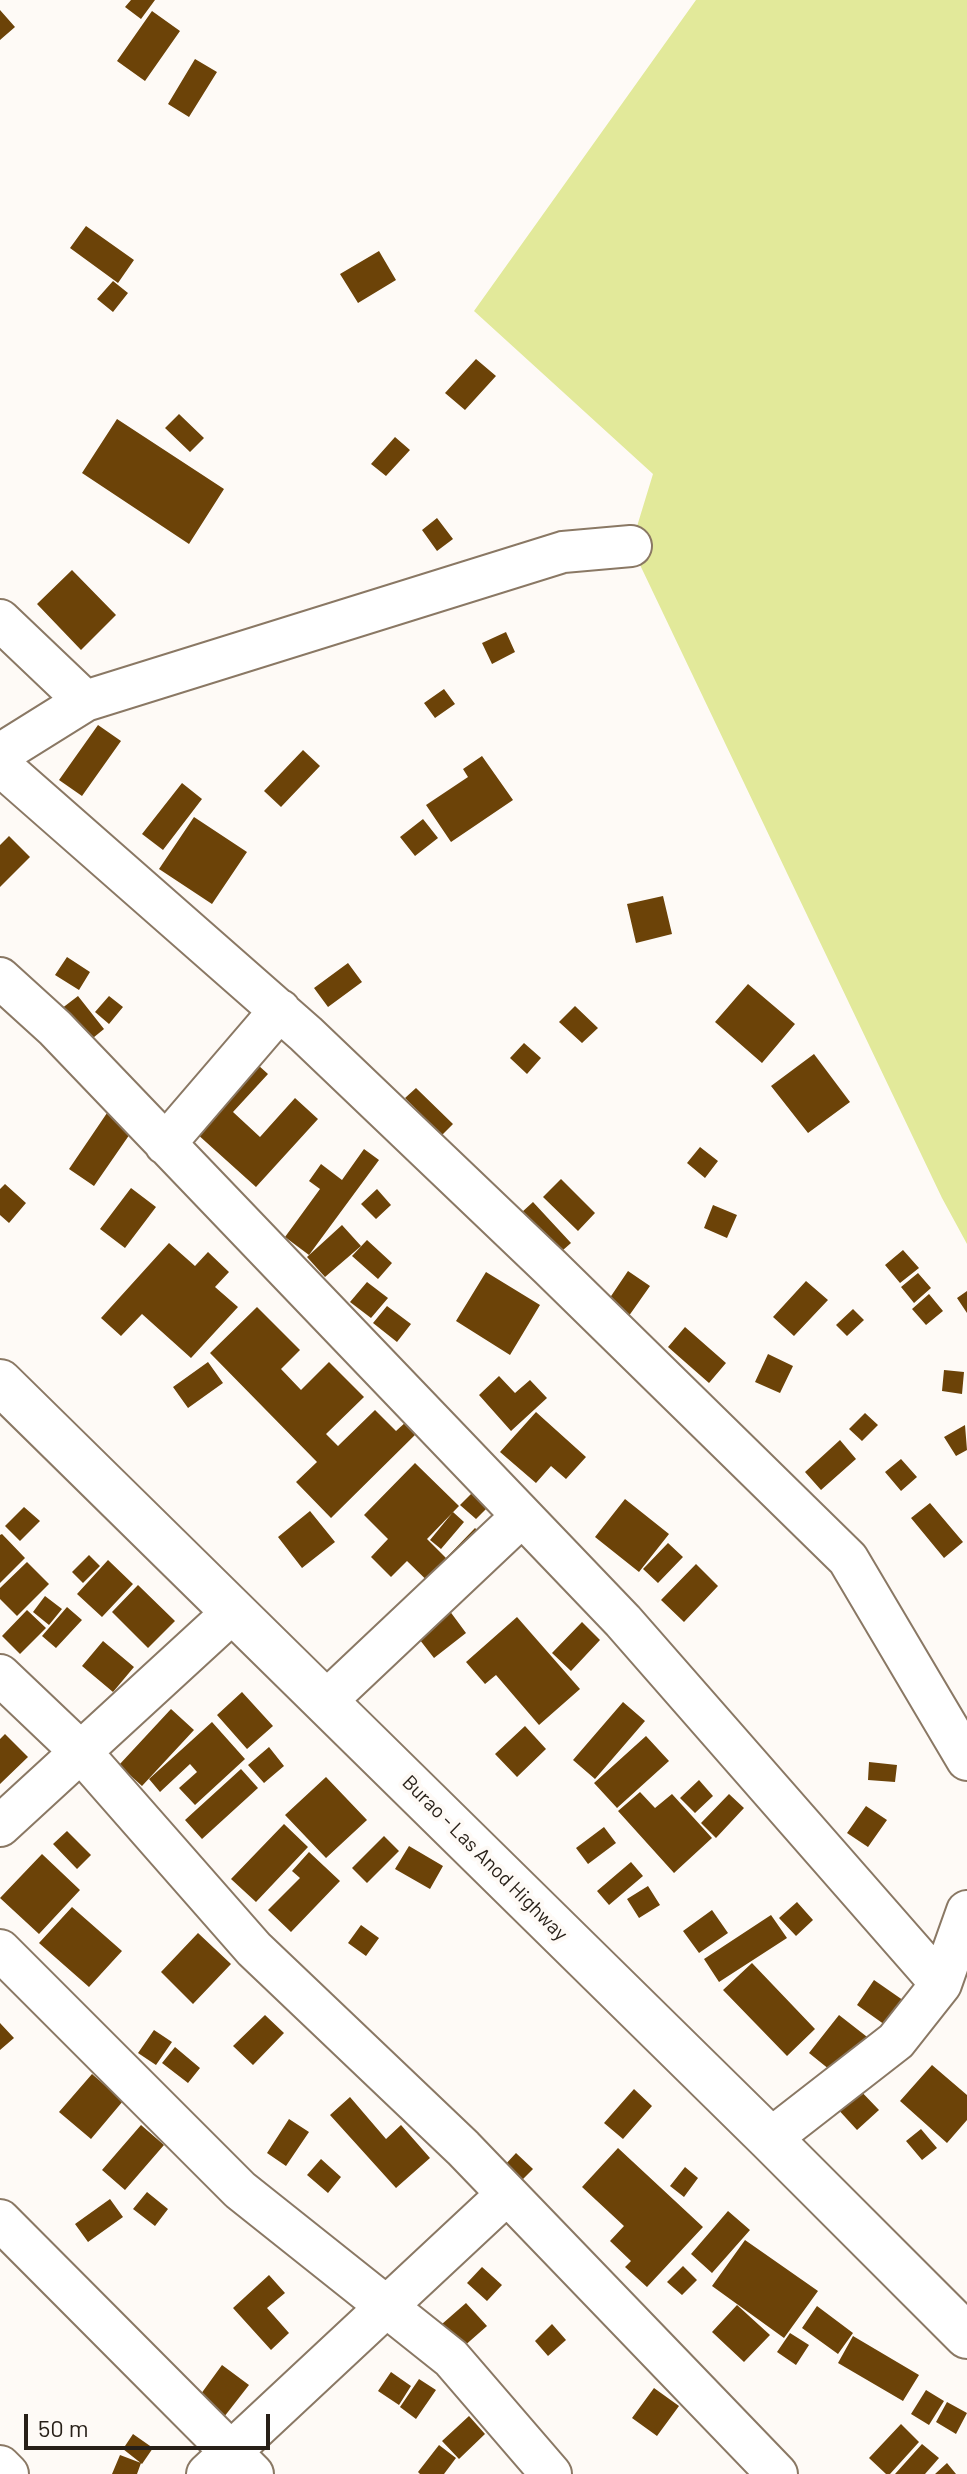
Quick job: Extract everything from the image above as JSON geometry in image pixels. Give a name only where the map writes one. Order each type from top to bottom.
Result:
[{"type":"highway","name":"Burao - Las Anod Highway","points":[[0,1382],[967,2336]]},
{"type":"street","points":[[0,754],[85,701],[563,552],[631,546]]},
{"type":"street","points":[[0,620],[85,701]]},
{"type":"street","points":[[0,765],[280,1010],[550,1267],[848,1559],[967,1760]]},
{"type":"street","points":[[0,978],[55,1028],[634,1632],[941,1984]]},
{"type":"street","points":[[165,1144],[280,1010]]},
{"type":"street","points":[[326,1701],[522,1516]]},
{"type":"street","points":[[0,1826],[234,1611]]},
{"type":"street","points":[[0,1675],[81,1752],[254,1949],[463,2148],[777,2474]]},
{"type":"street","points":[[770,2139],[896,2041],[941,1984],[967,1911]]},
{"type":"street","points":[[0,1950],[240,2190],[451,2358],[551,2474]]},
{"type":"street","points":[[207,2474],[507,2194]]},
{"type":"street","points":[[0,2220],[253,2474]]},
{"type":"street","points":[[0,2466],[8,2474]]},
{"type":"green space","points":[[696,0],[967,0],[967,1244],[942,1198],[631,546],[653,474],[474,311]]},
{"type":"building","points":[[131,0],[155,0],[141,19],[125,7]]},
{"type":"building","points":[[0,10],[15,27],[0,40]]},
{"type":"building","points":[[152,11],[180,31],[145,81],[117,61]]},
{"type":"building","points":[[195,59],[217,72],[189,117],[168,104]]},
{"type":"building","points":[[86,226],[134,260],[118,283],[70,248]]},
{"type":"building","points":[[379,251],[396,280],[358,303],[340,274]]},
{"type":"building","points":[[113,281],[128,293],[113,312],[97,299]]},
{"type":"building","points":[[476,359],[496,376],[465,410],[445,393]]},
{"type":"building","points":[[179,414],[204,438],[190,452],[165,428]]},
{"type":"building","points":[[117,419],[224,489],[189,544],[82,473]]},
{"type":"building","points":[[395,437],[410,450],[386,476],[371,464]]},
{"type":"building","points":[[437,518],[453,539],[437,551],[422,530]]},
{"type":"building","points":[[72,570],[116,615],[81,650],[37,604]]},
{"type":"building","points":[[506,632],[515,652],[492,664],[482,643]]},
{"type":"building","points":[[444,689],[455,704],[435,718],[424,703]]},
{"type":"building","points":[[98,725],[121,741],[82,796],[59,780]]},
{"type":"building","points":[[303,750],[320,766],[281,807],[264,791]]},
{"type":"building","points":[[482,756],[513,800],[451,842],[426,805],[468,777],[463,769]]},
{"type":"building","points":[[182,783],[202,799],[163,850],[142,834]]},
{"type":"building","points":[[194,817],[247,852],[212,904],[159,869]]},
{"type":"building","points":[[423,819],[438,838],[415,856],[400,837]]},
{"type":"building","points":[[9,836],[30,857],[0,887],[0,845]]},
{"type":"building","points":[[663,896],[672,934],[636,943],[627,904]]},
{"type":"building","points":[[67,957],[90,972],[79,990],[55,975]]},
{"type":"building","points":[[348,963],[362,982],[328,1007],[314,988]]},
{"type":"building","points":[[748,984],[795,1024],[762,1063],[715,1022]]},
{"type":"building","points":[[78,996],[104,1029],[88,1042],[61,1009]]},
{"type":"building","points":[[109,996],[123,1007],[109,1024],[95,1012]]},
{"type":"building","points":[[575,1006],[598,1028],[582,1043],[559,1022]]},
{"type":"building","points":[[524,1043],[541,1058],[527,1074],[510,1058]]},
{"type":"building","points":[[814,1054],[850,1102],[808,1133],[771,1086]]},
{"type":"building","points":[[248,1056],[268,1074],[233,1112],[260,1137],[295,1098],[318,1119],[256,1187],[186,1124]]},
{"type":"building","points":[[416,1088],[453,1124],[442,1135],[405,1098]]},
{"type":"building","points":[[107,1113],[132,1131],[94,1186],[69,1169]]},
{"type":"building","points":[[700,1147],[718,1161],[705,1178],[687,1163]]},
{"type":"building","points":[[364,1149],[379,1160],[309,1255],[285,1237],[320,1189],[309,1181],[321,1164],[342,1180]]},
{"type":"building","points":[[561,1179],[595,1213],[578,1231],[543,1197]]},
{"type":"building","points":[[5,1184],[26,1203],[9,1223],[0,1215],[0,1189]]},
{"type":"building","points":[[131,1188],[156,1207],[125,1248],[100,1229]]},
{"type":"building","points":[[377,1189],[391,1205],[376,1219],[361,1204]]},
{"type":"building","points":[[533,1202],[571,1243],[546,1265],[509,1224]]},
{"type":"building","points":[[713,1205],[737,1215],[727,1238],[704,1228]]},
{"type":"building","points":[[342,1225],[361,1246],[325,1277],[307,1257]]},
{"type":"building","points":[[367,1240],[392,1263],[378,1279],[352,1256]]},
{"type":"building","points":[[169,1243],[195,1266],[208,1252],[229,1272],[215,1287],[238,1307],[191,1358],[142,1314],[121,1336],[101,1318]]},
{"type":"building","points":[[903,1250],[919,1268],[900,1283],[885,1265]]},
{"type":"building","points":[[628,1271],[650,1286],[626,1320],[605,1305]]},
{"type":"building","points":[[486,1272],[540,1305],[510,1355],[456,1321]]},
{"type":"building","points":[[918,1273],[931,1288],[914,1303],[901,1287]]},
{"type":"building","points":[[806,1281],[828,1300],[794,1336],[773,1317]]},
{"type":"building","points":[[367,1282],[388,1298],[371,1318],[350,1302]]},
{"type":"building","points":[[967,1291],[967,1313],[957,1298]]},
{"type":"building","points":[[929,1294],[943,1311],[926,1325],[912,1309]]},
{"type":"building","points":[[387,1306],[411,1324],[397,1342],[373,1323]]},
{"type":"building","points":[[257,1307],[300,1350],[281,1369],[301,1390],[329,1362],[364,1397],[326,1434],[338,1446],[375,1410],[396,1431],[407,1421],[418,1432],[331,1518],[296,1482],[317,1462],[210,1353]]},
{"type":"building","points":[[853,1309],[864,1320],[847,1336],[836,1325]]},
{"type":"building","points":[[685,1327],[726,1363],[709,1383],[668,1347]]},
{"type":"building","points":[[768,1354],[793,1366],[780,1393],[755,1382]]},
{"type":"building","points":[[208,1362],[223,1383],[188,1408],[173,1387]]},
{"type":"building","points":[[944,1370],[964,1372],[962,1394],[942,1391]]},
{"type":"building","points":[[499,1376],[515,1393],[530,1380],[547,1398],[511,1431],[479,1395]]},
{"type":"building","points":[[536,1412],[586,1457],[566,1479],[551,1466],[536,1483],[500,1452]]},
{"type":"building","points":[[865,1413],[878,1425],[862,1441],[849,1429]]},
{"type":"building","points":[[965,1425],[967,1450],[956,1456],[944,1437]]},
{"type":"building","points":[[840,1440],[856,1459],[821,1490],[805,1472]]},
{"type":"building","points":[[901,1459],[917,1477],[901,1491],[885,1472]]},
{"type":"building","points":[[415,1463],[459,1506],[427,1539],[446,1558],[475,1528],[494,1547],[445,1598],[407,1561],[391,1577],[371,1557],[388,1539],[364,1515]]},
{"type":"building","points":[[476,1489],[491,1504],[476,1519],[460,1505]]},
{"type":"building","points":[[625,1499],[669,1534],[639,1572],[595,1537]]},
{"type":"building","points":[[930,1503],[963,1542],[944,1558],[911,1518]]},
{"type":"building","points":[[24,1507],[40,1521],[20,1541],[5,1526]]},
{"type":"building","points":[[310,1511],[335,1542],[302,1568],[278,1537]]},
{"type":"building","points":[[453,1512],[464,1522],[441,1549],[430,1540]]},
{"type":"building","points":[[0,1535],[25,1558],[0,1583]]},
{"type":"building","points":[[668,1543],[683,1557],[658,1583],[643,1569]]},
{"type":"building","points":[[89,1555],[100,1566],[83,1583],[72,1572]]},
{"type":"building","points":[[108,1560],[133,1584],[102,1617],[77,1594]]},
{"type":"building","points":[[27,1562],[49,1584],[17,1616],[0,1599],[0,1588]]},
{"type":"building","points":[[696,1564],[718,1586],[684,1622],[661,1600]]},
{"type":"building","points":[[138,1585],[175,1621],[148,1648],[112,1612]]},
{"type":"building","points":[[45,1596],[62,1609],[49,1625],[33,1612]]},
{"type":"building","points":[[67,1607],[82,1620],[56,1648],[42,1636]]},
{"type":"building","points":[[27,1610],[46,1628],[20,1654],[2,1636]]},
{"type":"building","points":[[449,1610],[466,1633],[434,1658],[416,1635]]},
{"type":"building","points":[[517,1617],[580,1689],[539,1725],[496,1675],[485,1684],[466,1662]]},
{"type":"building","points":[[582,1622],[600,1640],[571,1671],[552,1653]]},
{"type":"building","points":[[103,1641],[134,1667],[113,1692],[82,1666]]},
{"type":"building","points":[[242,1692],[273,1726],[247,1749],[217,1715]]},
{"type":"building","points":[[623,1702],[645,1721],[595,1779],[573,1760]]},
{"type":"building","points":[[171,1709],[194,1730],[142,1786],[119,1765]]},
{"type":"building","points":[[212,1722],[245,1759],[195,1805],[179,1788],[197,1772],[190,1764],[160,1792],[149,1779]]},
{"type":"building","points":[[525,1726],[546,1749],[517,1777],[495,1754]]},
{"type":"building","points":[[5,1734],[28,1757],[0,1784],[0,1739]]},
{"type":"building","points":[[646,1736],[669,1761],[617,1808],[594,1783]]},
{"type":"building","points":[[269,1747],[284,1766],[264,1783],[248,1765]]},
{"type":"building","points":[[869,1762],[897,1765],[895,1782],[868,1780]]},
{"type":"building","points":[[241,1769],[258,1788],[202,1839],[185,1820]]},
{"type":"building","points":[[326,1777],[367,1820],[326,1858],[285,1815]]},
{"type":"building","points":[[699,1780],[713,1796],[695,1813],[680,1798]]},
{"type":"building","points":[[640,1792],[655,1808],[672,1794],[712,1838],[674,1873],[618,1811]]},
{"type":"building","points":[[729,1794],[744,1808],[716,1838],[701,1823]]},
{"type":"building","points":[[866,1806],[887,1820],[868,1847],[847,1833]]},
{"type":"building","points":[[284,1824],[308,1847],[256,1902],[231,1879]]},
{"type":"building","points":[[604,1827],[616,1843],[588,1864],[576,1848]]},
{"type":"building","points":[[67,1831],[91,1855],[77,1869],[53,1844]]},
{"type":"building","points":[[384,1836],[399,1851],[367,1883],[352,1868]]},
{"type":"building","points":[[409,1846],[443,1866],[430,1889],[395,1869]]},
{"type":"building","points":[[309,1852],[340,1881],[291,1932],[268,1910],[300,1878],[292,1871]]},
{"type":"building","points":[[42,1854],[80,1890],[39,1934],[0,1898]]},
{"type":"building","points":[[631,1862],[643,1876],[609,1905],[597,1891]]},
{"type":"building","points":[[648,1886],[660,1905],[639,1918],[627,1899]]},
{"type":"building","points":[[797,1902],[813,1920],[796,1936],[779,1918]]},
{"type":"building","points":[[72,1907],[122,1951],[89,1987],[39,1943]]},
{"type":"building","points":[[712,1910],[728,1933],[699,1953],[683,1931]]},
{"type":"building","points":[[771,1915],[787,1938],[719,1982],[704,1959]]},
{"type":"building","points":[[361,1925],[379,1938],[366,1956],[348,1943]]},
{"type":"building","points":[[198,1933],[231,1964],[193,2004],[161,1972]]},
{"type":"building","points":[[752,1963],[815,2029],[787,2056],[723,1990]]},
{"type":"building","points":[[874,1980],[920,2012],[902,2037],[857,2005]]},
{"type":"building","points":[[265,2015],[284,2033],[253,2065],[233,2046]]},
{"type":"building","points":[[839,2015],[880,2047],[835,2074],[809,2053]]},
{"type":"building","points":[[0,2023],[14,2038],[0,2050]]},
{"type":"building","points":[[154,2030],[172,2042],[156,2065],[138,2053]]},
{"type":"building","points":[[175,2047],[200,2068],[188,2083],[162,2063]]},
{"type":"building","points":[[932,2065],[967,2095],[967,2120],[947,2143],[900,2101]]},
{"type":"building","points":[[92,2074],[123,2101],[91,2139],[59,2112]]},
{"type":"building","points":[[856,2086],[879,2110],[857,2130],[835,2106]]},
{"type":"building","points":[[634,2089],[652,2106],[623,2139],[604,2123]]},
{"type":"building","points":[[350,2097],[386,2139],[401,2125],[430,2158],[396,2188],[330,2115]]},
{"type":"building","points":[[289,2119],[309,2132],[286,2166],[267,2153]]},
{"type":"building","points":[[141,2125],[164,2145],[125,2190],[102,2170]]},
{"type":"building","points":[[921,2129],[937,2148],[922,2160],[906,2141]]},
{"type":"building","points":[[618,2148],[703,2227],[647,2287],[625,2267],[631,2261],[610,2241],[624,2226],[582,2187]]},
{"type":"building","points":[[516,2153],[533,2169],[519,2183],[503,2167]]},
{"type":"building","points":[[321,2159],[341,2177],[328,2193],[307,2175]]},
{"type":"building","points":[[685,2167],[698,2178],[684,2197],[670,2186]]},
{"type":"building","points":[[147,2192],[168,2209],[155,2226],[133,2209]]},
{"type":"building","points":[[110,2199],[123,2217],[88,2242],[75,2224]]},
{"type":"building","points":[[728,2211],[750,2230],[712,2273],[691,2254]]},
{"type":"building","points":[[745,2240],[818,2291],[784,2338],[712,2286]]},
{"type":"building","points":[[683,2266],[697,2280],[682,2295],[667,2282]]},
{"type":"building","points":[[482,2267],[502,2285],[487,2301],[467,2283]]},
{"type":"building","points":[[269,2275],[285,2293],[267,2308],[289,2333],[271,2350],[233,2308]]},
{"type":"building","points":[[466,2303],[487,2326],[454,2355],[434,2331]]},
{"type":"building","points":[[737,2305],[770,2335],[744,2362],[712,2332]]},
{"type":"building","points":[[817,2306],[853,2333],[838,2354],[802,2328]]},
{"type":"building","points":[[552,2324],[566,2340],[548,2356],[535,2341]]},
{"type":"building","points":[[790,2333],[809,2345],[796,2365],[777,2352]]},
{"type":"building","points":[[853,2336],[919,2375],[903,2401],[838,2363]]},
{"type":"building","points":[[222,2365],[249,2385],[224,2417],[198,2398]]},
{"type":"building","points":[[391,2372],[411,2386],[399,2405],[378,2391]]},
{"type":"building","points":[[419,2379],[436,2390],[416,2419],[400,2407]]},
{"type":"building","points":[[654,2388],[679,2406],[657,2436],[632,2418]]},
{"type":"building","points":[[926,2390],[944,2401],[929,2425],[911,2414]]},
{"type":"building","points":[[947,2402],[967,2413],[956,2434],[936,2422]]},
{"type":"building","points":[[469,2416],[485,2434],[459,2459],[442,2441]]},
{"type":"building","points":[[901,2424],[919,2442],[890,2474],[886,2474],[869,2458]]},
{"type":"building","points":[[133,2434],[153,2448],[142,2464],[123,2449]]},
{"type":"building","points":[[922,2444],[939,2458],[925,2474],[895,2474]]},
{"type":"building","points":[[439,2445],[456,2458],[444,2474],[420,2474],[418,2472]]},
{"type":"building","points":[[120,2455],[141,2463],[137,2474],[112,2474]]},
{"type":"building","points":[[947,2463],[956,2474],[935,2474]]}]
